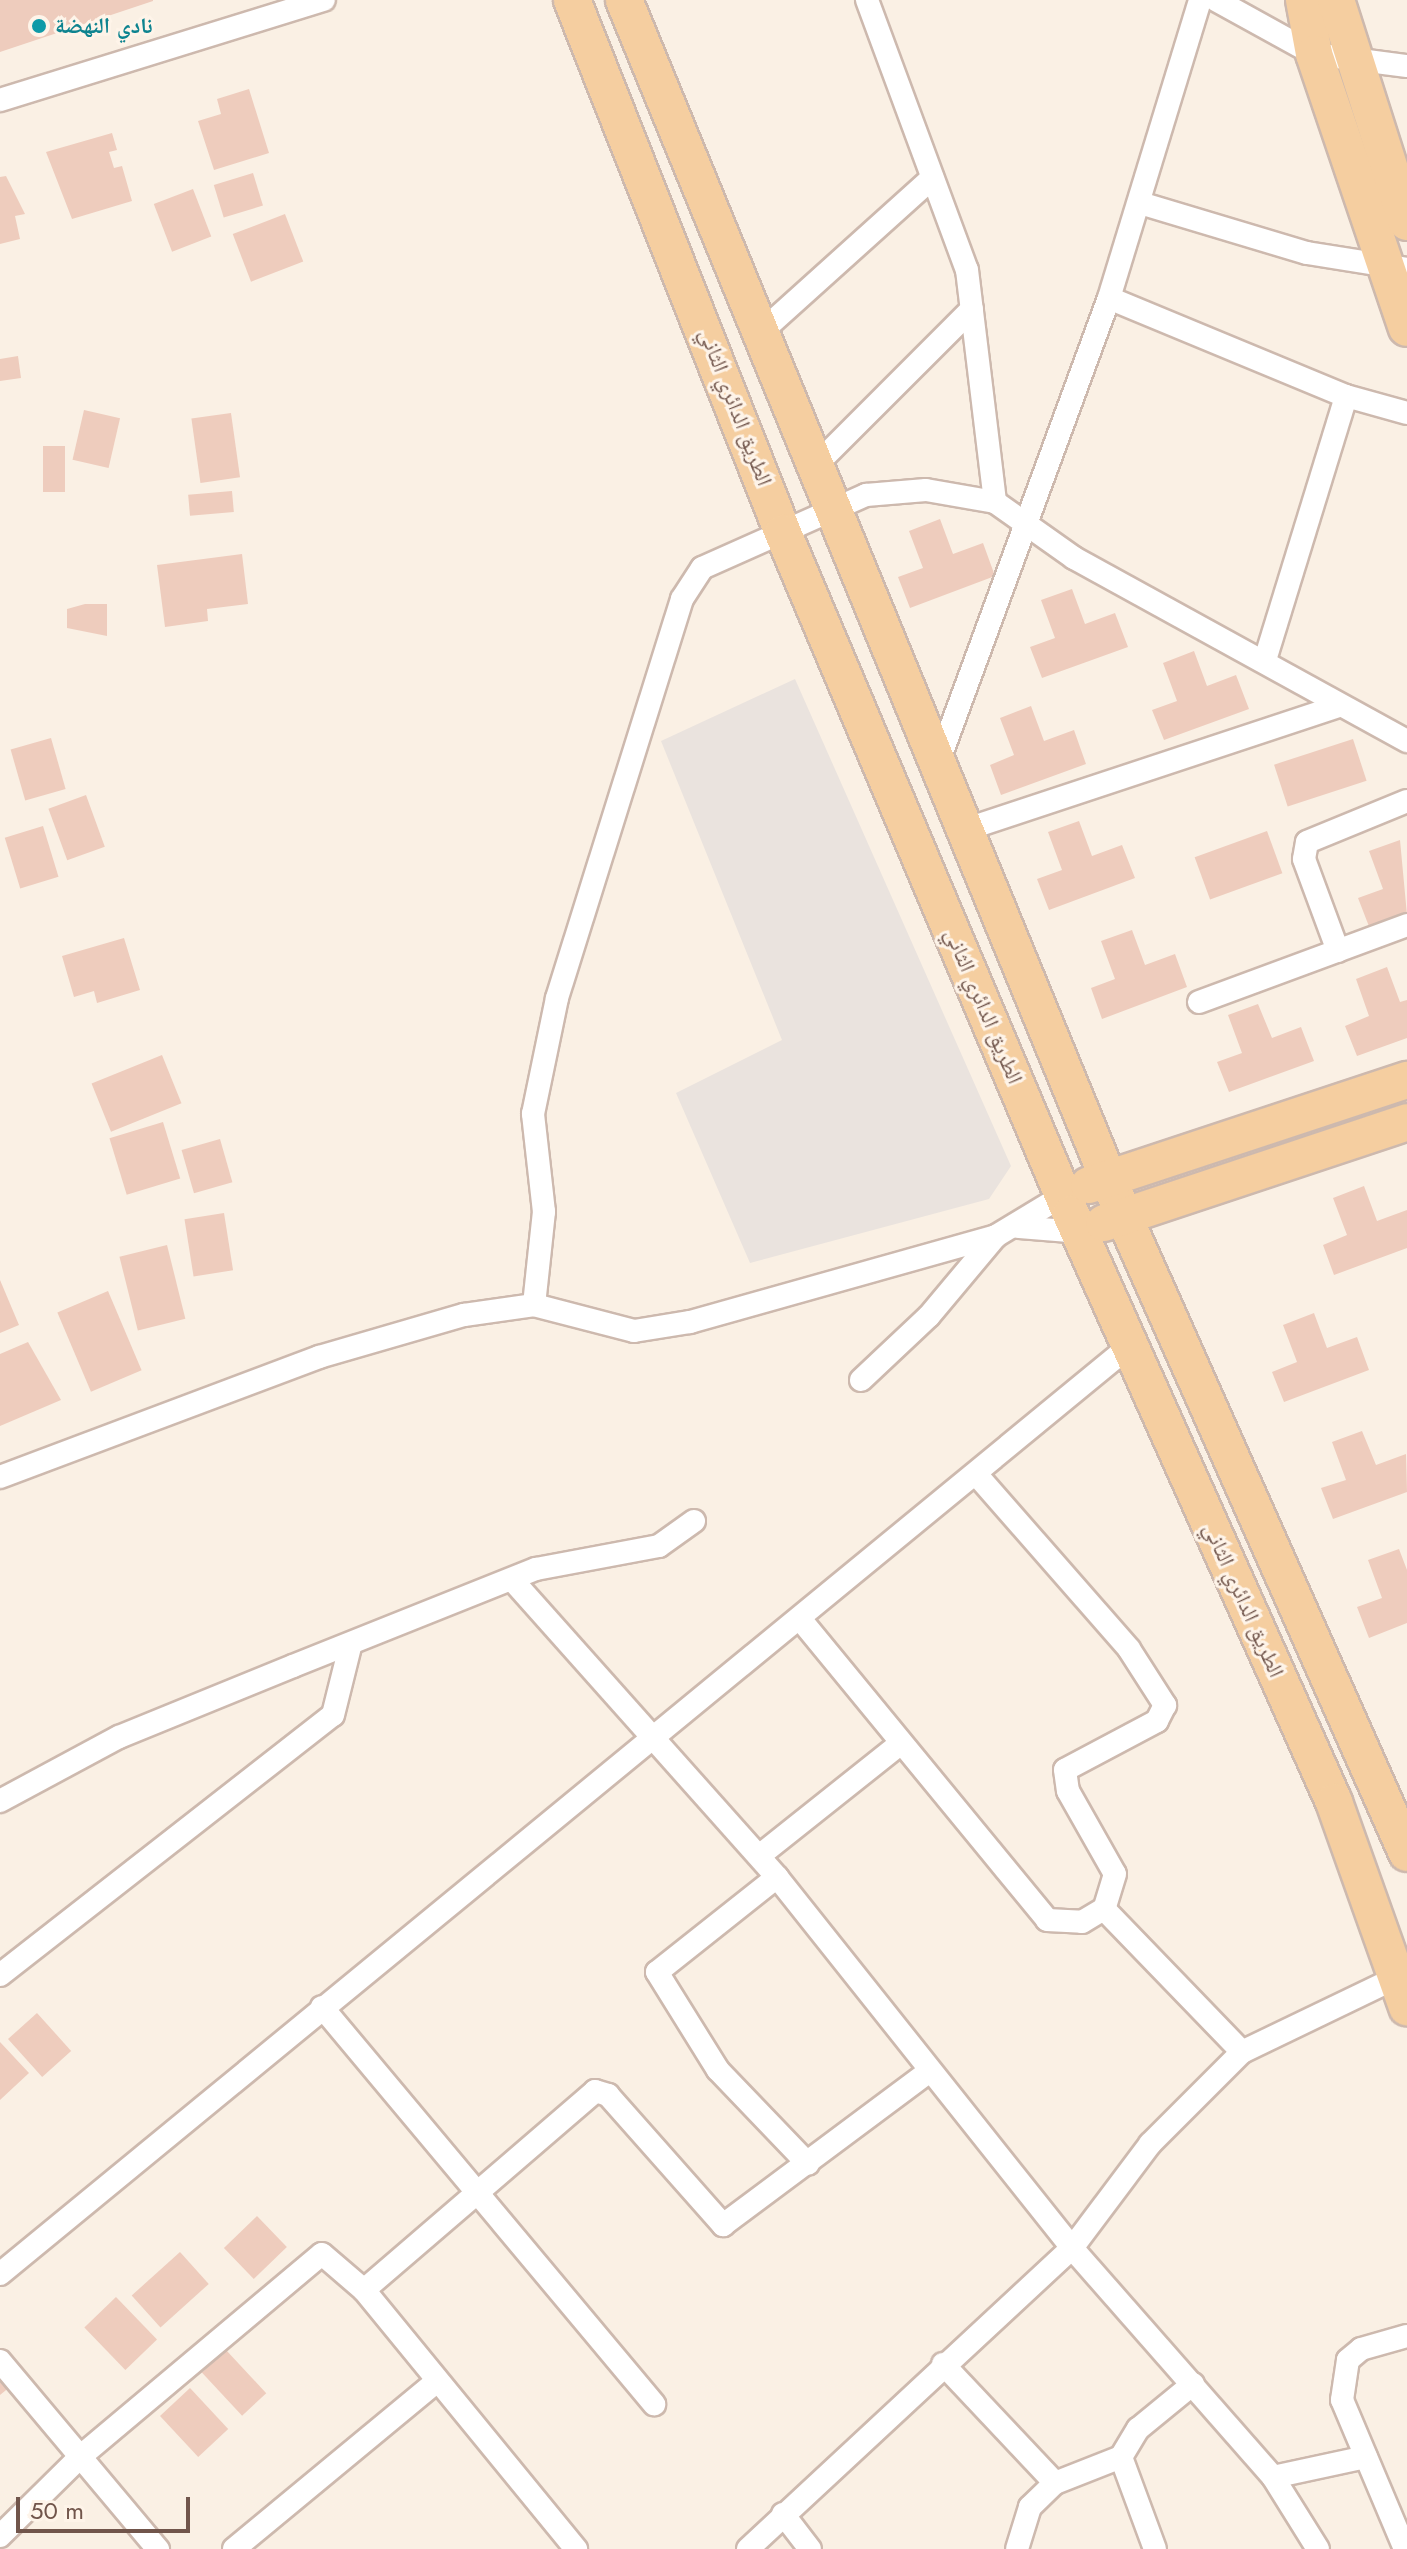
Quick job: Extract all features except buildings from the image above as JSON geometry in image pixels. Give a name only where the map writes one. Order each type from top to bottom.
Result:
[{"type":"main road","name":"الطريق الدائري الثاني","points":[[572,0],[783,533],[1080,1232],[1334,1802],[1402,1992]]},
{"type":"main road","points":[[624,0],[939,760],[1124,1217],[1403,1832]]},
{"type":"main road","points":[[1304,0],[1314,54],[1396,268],[1407,328]]},
{"type":"main road","points":[[1336,0],[1351,60],[1407,222]]},
{"type":"main road","points":[[1064,1195],[1110,1177],[1407,1080]]},
{"type":"main road","points":[[1080,1232],[1407,1122]]},
{"type":"street","points":[[0,100],[324,0]]},
{"type":"street","points":[[867,0],[958,243],[972,309],[995,502]]},
{"type":"street","points":[[939,760],[1109,298],[1200,0]]},
{"type":"street","points":[[1216,0],[1314,54],[1407,66]]},
{"type":"street","points":[[760,333],[932,178]]},
{"type":"street","points":[[1140,203],[1238,236],[1396,268]]},
{"type":"street","points":[[1109,298],[1346,396],[1407,413]]},
{"type":"street","points":[[817,464],[972,309]]},
{"type":"street","points":[[1265,660],[1346,396]]},
{"type":"street","points":[[534,1305],[544,1212],[533,1114],[557,998],[682,599],[702,568],[835,507],[926,490],[995,502],[1023,528],[1265,660],[1336,707],[1407,741]]},
{"type":"street","points":[[967,829],[1336,707]]},
{"type":"street","points":[[1338,951],[1304,859],[1307,842],[1407,801]]},
{"type":"street","points":[[1199,1002],[1407,925]]},
{"type":"street","points":[[0,1477],[319,1357],[464,1315],[534,1305],[634,1331],[996,1236],[1018,1227],[1064,1195]]},
{"type":"street","points":[[1018,1227],[1080,1232]]},
{"type":"street","points":[[861,1380],[929,1316],[996,1236]]},
{"type":"street","points":[[0,2274],[322,2007],[801,1620],[1132,1344]]},
{"type":"street","points":[[801,1620],[1047,1920],[1082,1922],[1104,1909],[1115,1874],[1068,1791],[1065,1770],[1157,1721],[1165,1705],[1129,1649],[976,1474]]},
{"type":"street","points":[[0,1801],[119,1737],[574,1558],[659,1546],[694,1521]]},
{"type":"street","points":[[515,1583],[777,1877],[928,2072],[1072,2248],[1273,2477],[1318,2549]]},
{"type":"street","points":[[0,1975],[333,1715],[350,1647]]},
{"type":"street","points":[[759,1856],[901,1743]]},
{"type":"street","points":[[777,1877],[657,1972],[718,2070],[808,2164]]},
{"type":"street","points":[[1104,1909],[1242,2052]]},
{"type":"street","points":[[748,2549],[943,2364],[1072,2248],[1150,2144],[1242,2052],[1402,1992]]},
{"type":"street","points":[[322,2007],[481,2193],[654,2404]]},
{"type":"street","points":[[364,2290],[481,2193],[595,2091],[608,2095],[720,2225],[808,2164],[928,2072]]},
{"type":"street","points":[[0,2536],[81,2456],[316,2254],[328,2256],[364,2290],[572,2547]]},
{"type":"street","points":[[1405,2549],[1342,2400],[1348,2360],[1361,2349],[1407,2336]]},
{"type":"street","points":[[0,2361],[158,2549]]},
{"type":"street","points":[[943,2364],[1055,2483]]},
{"type":"street","points":[[234,2549],[437,2381]]},
{"type":"street","points":[[1017,2549],[1030,2507],[1055,2483],[1121,2457],[1138,2429],[1193,2384]]},
{"type":"street","points":[[1121,2457],[1155,2549]]},
{"type":"street","points":[[1273,2477],[1366,2457]]},
{"type":"street","points":[[783,2514],[810,2549]]},
{"type":"shaded area","points":[[795,679],[1011,1166],[989,1199],[750,1263],[676,1093],[782,1040],[661,741]]},
{"type":"place","name":"نادي النهضة","points":[[39,26]]}]
